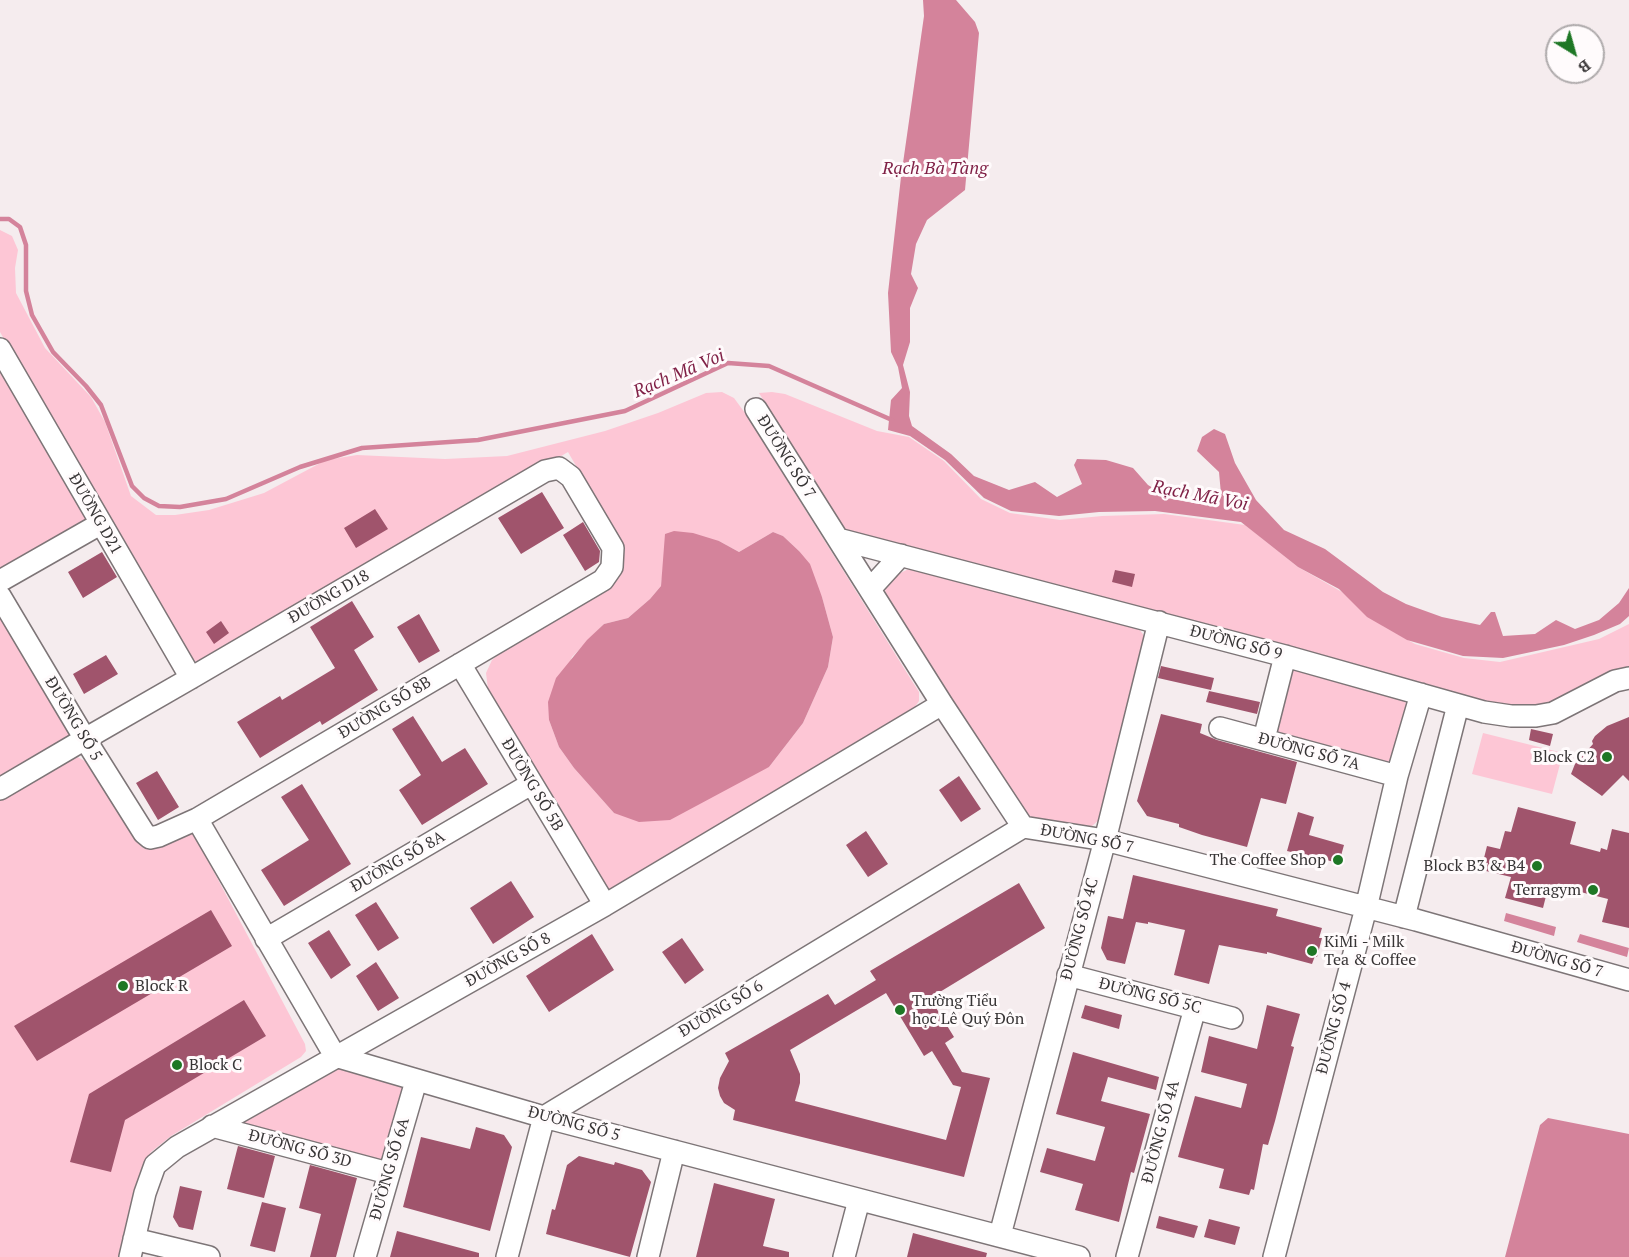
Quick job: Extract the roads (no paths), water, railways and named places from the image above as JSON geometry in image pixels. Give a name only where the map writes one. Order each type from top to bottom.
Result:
[{"type":"street","name":"ĐƯỜNG D21","points":[[0,349],[191,678]]},
{"type":"street","name":"ĐƯỜNG SỐ 7","points":[[756,409],[942,705],[1023,827],[1104,840],[1404,917],[1629,980]]},
{"type":"street","name":"ĐƯỜNG D18","points":[[0,789],[544,471],[559,468],[571,477],[613,548],[612,567]]},
{"type":"street","points":[[0,581],[100,524]]},
{"type":"street","name":"ĐƯỜNG SỐ 9","points":[[838,539],[1159,622],[1458,705],[1511,716],[1545,715],[1566,708],[1615,681],[1629,678]]},
{"type":"street","points":[[870,589],[901,555]]},
{"type":"street","name":"ĐƯỜNG SỐ 8B","points":[[150,838],[197,819],[603,580],[612,567]]},
{"type":"street","name":"ĐƯỜNG SỐ 5","points":[[0,596],[85,740],[144,833],[150,838]]},
{"type":"street","name":"ĐƯỜNG SỐ 4C","points":[[1000,1235],[1159,622]]},
{"type":"street","points":[[1264,739],[1285,656]]},
{"type":"street","name":"ĐƯỜNG SỐ 5B","points":[[460,664],[605,905]]},
{"type":"street","name":"ĐƯỜNG SỐ 4","points":[[1274,1257],[1397,776],[1421,694]]},
{"type":"street","name":"ĐƯỜNG SỐ 8","points":[[132,1248],[145,1193],[155,1165],[177,1147],[605,905],[942,705]]},
{"type":"street","points":[[1404,917],[1458,705]]},
{"type":"street","name":"ĐƯỜNG SỐ 7A","points":[[1220,728],[1397,776]]},
{"type":"street","name":"ĐƯỜNG SỐ 8A","points":[[266,939],[531,784]]},
{"type":"street","points":[[197,819],[335,1056]]},
{"type":"street","name":"ĐƯỜNG SỐ 6","points":[[544,1116],[1023,827]]},
{"type":"street","name":"ĐƯỜNG SỐ 5C","points":[[1068,975],[1232,1018]]},
{"type":"street","name":"ĐƯỜNG SỐ 4A","points":[[1127,1257],[1195,1008]]},
{"type":"street","name":"ĐƯỜNG SỐ 5","points":[[335,1056],[544,1116],[1079,1257]]},
{"type":"street","name":"ĐƯỜNG SỐ 6A","points":[[365,1257],[416,1081]]},
{"type":"street","points":[[507,1257],[544,1116]]},
{"type":"street","name":"ĐƯỜNG SỐ 3D","points":[[212,1126],[388,1173]]},
{"type":"street","points":[[648,1257],[674,1151]]},
{"type":"street","points":[[844,1257],[859,1200]]},
{"type":"street","points":[[132,1248],[209,1257]]},
{"type":"water","name":"Rạch Bà Tàng","points":[[923,0],[956,0],[975,22],[979,33],[965,190],[927,220],[916,244],[911,274],[918,288],[910,308],[910,342],[903,365],[910,392],[909,416],[912,426],[951,454],[974,476],[1009,490],[1035,482],[1057,497],[1082,484],[1074,465],[1077,459],[1106,460],[1133,468],[1148,485],[1172,499],[1199,504],[1221,494],[1219,472],[1197,451],[1202,437],[1214,429],[1225,434],[1235,463],[1256,500],[1284,530],[1325,549],[1383,592],[1406,604],[1442,617],[1480,625],[1491,612],[1495,612],[1503,636],[1535,634],[1556,620],[1575,629],[1599,620],[1619,603],[1629,588],[1629,616],[1620,624],[1564,645],[1503,658],[1463,656],[1407,640],[1367,617],[1339,589],[1298,567],[1241,522],[1155,511],[1099,512],[1059,516],[1011,511],[984,498],[945,460],[910,436],[888,430],[891,400],[902,388],[898,367],[891,352],[888,293],[901,177],[924,16]]},
{"type":"water","points":[[674,531],[693,533],[719,541],[739,552],[773,532],[783,536],[810,564],[833,637],[828,667],[803,723],[769,767],[670,820],[639,822],[614,813],[574,768],[559,747],[549,720],[548,702],[556,678],[587,640],[604,624],[628,618],[661,586],[665,534]]},
{"type":"water","points":[[1506,913],[1556,927],[1554,936],[1504,921]]},
{"type":"water","points":[[1580,934],[1629,948],[1627,957],[1577,942]]},
{"type":"water","points":[[1548,1118],[1629,1134],[1629,1257],[1505,1257],[1540,1125]]},
{"type":"waterway","name":"Rạch Mã Voi","points":[[0,219],[9,219],[20,227],[26,245],[26,291],[32,315],[53,352],[101,405],[132,486],[144,498],[159,506],[180,507],[226,499],[300,467],[362,448],[478,440],[625,411],[728,363],[769,366],[892,420]]},
{"type":"place","name":"Block C2","points":[[1607,757]]},
{"type":"place","name":"The Coffee Shop","points":[[1338,860]]},
{"type":"place","name":"Block B3 & B4","points":[[1537,866]]},
{"type":"place","name":"Terragym","points":[[1593,890]]},
{"type":"place","name":"KiMi - Milk Tea & Coffee","points":[[1312,951]]},
{"type":"place","name":"Block R","points":[[123,986]]},
{"type":"place","name":"Trường Tiểu học Lê Quý Đôn","points":[[900,1010]]},
{"type":"place","name":"Block C","points":[[177,1065]]}]
